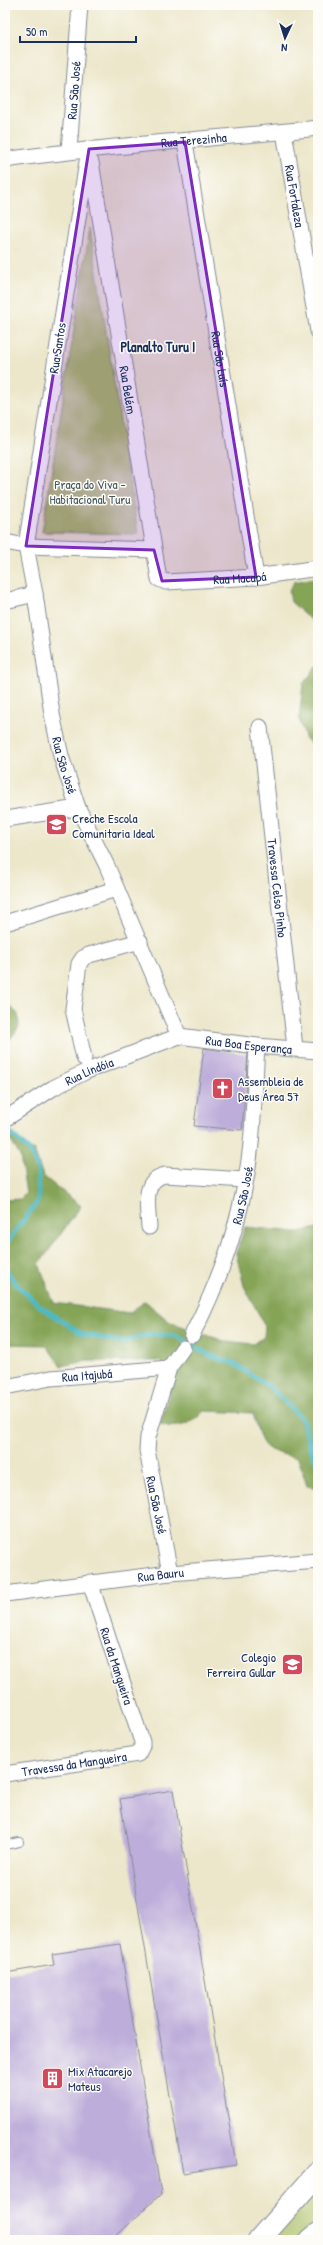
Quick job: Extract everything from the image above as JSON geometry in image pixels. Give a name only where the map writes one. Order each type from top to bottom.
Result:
[{"type":"main road","points":[[259,2240],[318,2173]]},
{"type":"street","name":"Rua São José","points":[[69,151],[80,5]]},
{"type":"street","name":"Rua Terezinha","points":[[5,160],[69,151],[185,142],[318,128]]},
{"type":"street","name":"Rua Fortaleza","points":[[284,132],[318,332]]},
{"type":"street","name":"Rua São Luís","points":[[185,142],[256,577]]},
{"type":"street","name":"Rua Santos","points":[[26,546],[89,149]]},
{"type":"street","name":"Rua Belém","points":[[89,149],[158,576],[162,581]]},
{"type":"street","points":[[5,542],[26,546],[154,550]]},
{"type":"street","name":"Rua São José","points":[[26,546],[36,594],[52,714],[61,756],[78,808],[107,866],[179,1036]]},
{"type":"street","name":"Rua Macapá","points":[[162,581],[256,577],[318,568]]},
{"type":"street","points":[[5,602],[36,594]]},
{"type":"street","name":"Travessa Celso Pinho","points":[[260,727],[295,1048]]},
{"type":"street","points":[[5,819],[78,808]]},
{"type":"street","points":[[5,923],[116,889]]},
{"type":"street","points":[[84,1058],[73,1010],[79,964],[83,958],[140,941]]},
{"type":"street","name":"Rua Boa Esperança","points":[[179,1036],[257,1046],[318,1051]]},
{"type":"street","name":"Rua Lindóia","points":[[5,1119],[53,1088],[87,1071],[179,1036]]},
{"type":"street","name":"Rua São José","points":[[192,1335],[224,1264],[236,1225],[251,1144],[257,1046]]},
{"type":"street","points":[[149,1227],[148,1191],[151,1183],[158,1177],[165,1176],[245,1180]]},
{"type":"street","name":"Rua São José","points":[[170,1573],[147,1450],[148,1438],[169,1368],[183,1348]]},
{"type":"street","name":"Rua Itajubá","points":[[5,1387],[51,1378],[169,1368]]},
{"type":"street","name":"Rua Bauru","points":[[5,1594],[170,1573],[318,1561]]},
{"type":"street","name":"Rua da Mangueira","points":[[90,1582],[142,1742],[141,1750]]},
{"type":"street","name":"Travessa da Mangueira","points":[[5,1774],[138,1754],[141,1750]]},
{"type":"lane","points":[[5,1845],[19,1842]]},
{"type":"highlighted area","points":[[185,142],[256,577],[162,581],[154,550],[26,546],[89,149]]},
{"type":"green space","name":"Praça do Viva - Habitacional Turu","points":[[90,228],[138,534],[42,532]]},
{"type":"green space","points":[[318,577],[318,626],[291,602],[289,591],[294,582]]},
{"type":"green space","points":[[318,665],[318,751],[306,739],[299,719],[303,684]]},
{"type":"green space","points":[[5,1002],[18,1014],[19,1027],[5,1046]]},
{"type":"green space","points":[[8,1136],[34,1151],[43,1176],[81,1206],[39,1264],[54,1303],[130,1313],[145,1301],[170,1322],[224,1341],[254,1344],[264,1337],[265,1326],[244,1286],[236,1253],[245,1227],[297,1232],[318,1228],[318,1488],[307,1486],[298,1458],[270,1450],[265,1446],[259,1434],[253,1413],[204,1411],[195,1419],[184,1425],[167,1426],[160,1424],[175,1375],[159,1361],[88,1361],[61,1366],[46,1345],[5,1344],[5,1200],[20,1199],[26,1193],[20,1156]]},
{"type":"green space","points":[[318,2187],[318,2222],[294,2240],[271,2240]]},
{"type":"building","name":"Assembleia de Deus Área 57","points":[[204,1048],[248,1054],[242,1130],[194,1126]]},
{"type":"building","points":[[173,1790],[236,2165],[183,2173],[120,1799]]},
{"type":"building","points":[[120,1944],[161,2194],[112,2240],[5,2240],[5,1973],[54,1965],[52,1954]]},
{"type":"waterway","points":[[5,1128],[30,1151],[38,1169],[38,1201],[5,1245]]},
{"type":"waterway","points":[[5,1268],[15,1283],[41,1307],[82,1334],[122,1342],[152,1334],[176,1336],[211,1356],[233,1363],[269,1386],[302,1419],[311,1450],[318,1464]]},
{"type":"place","name":"Creche Escola Comunitaria Ideal","points":[[56,825]]},
{"type":"place","name":"Assembleia de Deus Área 57","points":[[222,1088]]},
{"type":"place","name":"Colegio Ferreira Gullar","points":[[292,1664]]},
{"type":"place","name":"Mix Atacarejo Mateus","points":[[52,2078]]},
{"type":"district","name":"Planalto Turu I","points":[[158,346]]}]
